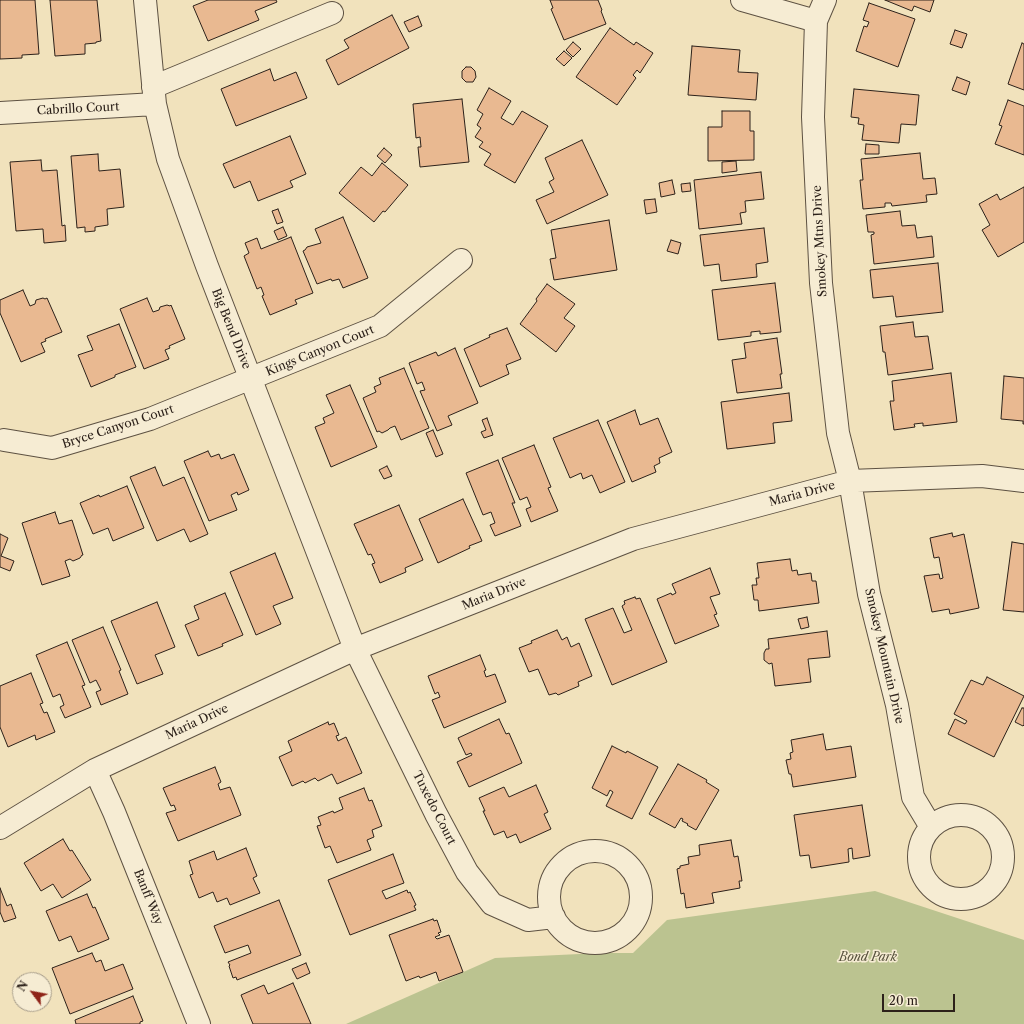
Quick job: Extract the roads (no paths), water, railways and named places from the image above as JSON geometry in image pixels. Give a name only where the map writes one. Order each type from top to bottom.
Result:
[{"type":"street","name":"Big Bend Drive","points":[[145,0],[154,96],[168,159],[206,266],[355,649]]},
{"type":"street","points":[[742,0],[816,21]]},
{"type":"street","name":"Smokey Mtns Drive","points":[[825,0],[816,21],[813,117],[821,283],[838,433],[850,481]]},
{"type":"street","name":"Cabrillo Court","points":[[0,113],[154,96],[332,13]]},
{"type":"street","name":"Kings Canyon Court","points":[[251,379],[380,326],[461,260]]},
{"type":"street","name":"Bryce Canyon Court","points":[[4,440],[52,448],[150,419],[251,379]]},
{"type":"street","name":"Maria Drive","points":[[0,828],[95,770],[355,649],[633,539],[850,481],[982,476],[1024,481]]},
{"type":"street","name":"Smokey Mountain Drive","points":[[850,481],[869,594],[897,705],[913,797],[932,827]]},
{"type":"street","name":"Tuxedo Court","points":[[355,649],[432,807],[467,872],[492,904],[528,920],[554,917]]},
{"type":"street","name":"Banff Way","points":[[95,770],[117,820],[199,1024]]},
{"type":"street","points":[[590,852],[605,852],[618,858],[629,866],[637,878],[641,894],[639,910],[632,924],[621,935],[606,942],[591,943],[576,939],[563,930],[554,917],[549,903],[550,889],[559,869],[576,855],[590,852]]},
{"type":"park label","name":"Bond Park","points":[[868,958]]}]
